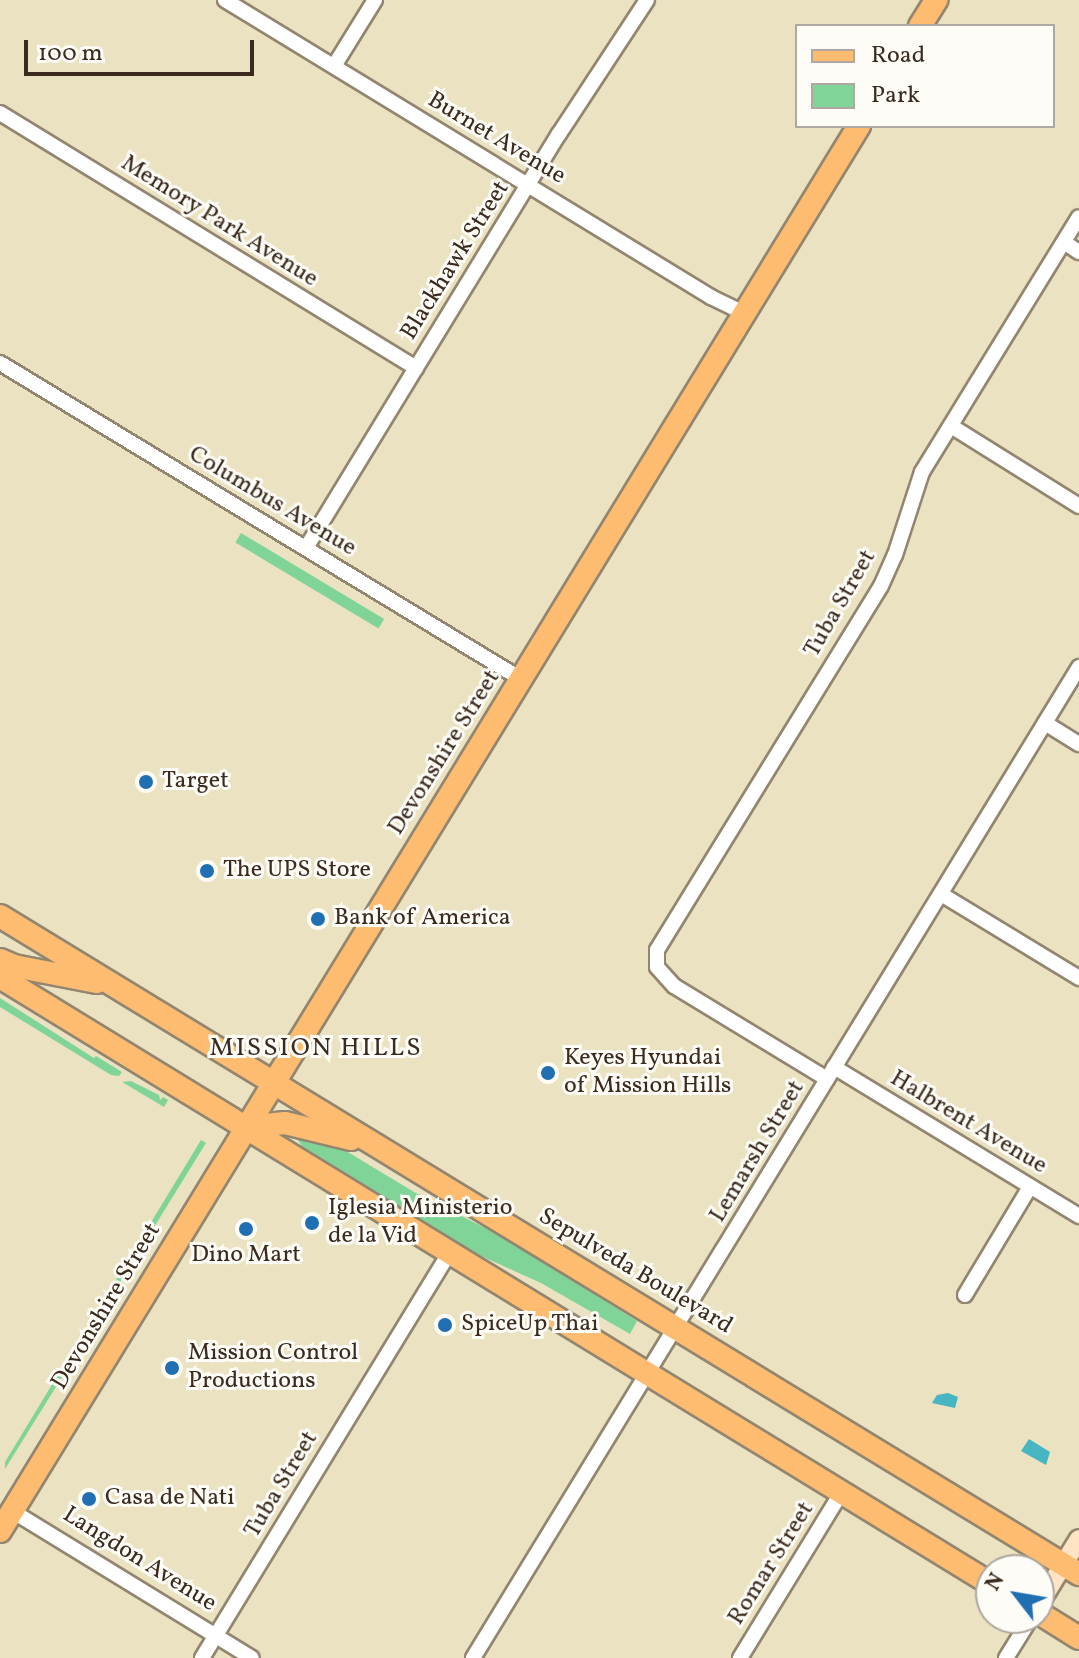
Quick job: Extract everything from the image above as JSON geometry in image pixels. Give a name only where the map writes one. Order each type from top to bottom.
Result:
[{"type":"main road","points":[[921,24],[936,0]]},
{"type":"main road","name":"Devonshire Street","points":[[0,1531],[6,1507],[247,1127],[858,128]]},
{"type":"main road","name":"Sepulveda Boulevard","points":[[1,918],[1071,1569]]},
{"type":"main road","points":[[0,960],[14,966],[113,985]]},
{"type":"main road","points":[[0,977],[975,1574]]},
{"type":"main road","points":[[247,1127],[300,1125],[372,1144]]},
{"type":"main road","points":[[1055,1623],[1079,1638]]},
{"type":"street","name":"Burnet Avenue","points":[[225,0],[711,297],[744,313]]},
{"type":"street","points":[[334,66],[375,0]]},
{"type":"street","name":"Blackhawk Street","points":[[306,548],[529,185],[647,0]]},
{"type":"street","name":"Memory Park Avenue","points":[[0,113],[416,368]]},
{"type":"street","name":"Tuba Street","points":[[657,967],[657,950],[881,586],[895,555],[922,472],[1079,217]]},
{"type":"street","points":[[1064,242],[1079,252]]},
{"type":"street","name":"Columbus Avenue","points":[[0,363],[521,679]]},
{"type":"street","points":[[951,426],[1079,506]]},
{"type":"street","name":"Lemarsh Street","points":[[473,1658],[1079,667]]},
{"type":"street","points":[[1045,723],[1079,744]]},
{"type":"street","points":[[941,894],[1079,978]]},
{"type":"street","name":"Halbrent Avenue","points":[[657,967],[674,986],[1079,1216]]},
{"type":"street","points":[[965,1295],[1030,1187]]},
{"type":"street","name":"Tuba Street","points":[[202,1658],[449,1253]]},
{"type":"street","name":"Romar Street","points":[[740,1658],[841,1493]]},
{"type":"street","name":"Langdon Avenue","points":[[6,1507],[252,1658]]},
{"type":"street","points":[[1055,1586],[1071,1569],[1079,1539]]},
{"type":"street","points":[[1006,1658],[1021,1634]]},
{"type":"green space","points":[[241,533],[384,619],[378,628],[235,542]]},
{"type":"green space","points":[[0,998],[94,1058],[96,1056],[122,1072],[119,1076],[111,1075],[0,1007]]},
{"type":"green space","points":[[131,1081],[159,1095],[160,1100],[163,1097],[168,1100],[164,1107],[122,1082]]},
{"type":"green space","points":[[301,1131],[323,1137],[414,1192],[501,1236],[637,1321],[630,1334],[541,1283],[479,1255],[302,1146],[297,1139]]},
{"type":"green space","points":[[201,1140],[206,1143],[109,1300],[105,1298]]},
{"type":"green space","points":[[90,1322],[95,1324],[5,1469],[5,1462]]},
{"type":"water","points":[[948,1393],[958,1397],[955,1408],[932,1403],[937,1395]]},
{"type":"water","points":[[1029,1439],[1050,1452],[1046,1465],[1021,1451]]},
{"type":"place","name":"Target","points":[[146,782]]},
{"type":"place","name":"The UPS Store","points":[[207,871]]},
{"type":"place","name":"Bank of America","points":[[318,919]]},
{"type":"place","name":"Keyes Hyundai of Mission Hills","points":[[548,1073]]},
{"type":"place","name":"Iglesia Ministerio de la Vid","points":[[312,1223]]},
{"type":"place","name":"Dino Mart","points":[[246,1229]]},
{"type":"place","name":"SpiceUp Thai","points":[[445,1325]]},
{"type":"place","name":"Mission Control Productions","points":[[172,1368]]},
{"type":"place","name":"Casa de Nati","points":[[89,1499]]},
{"type":"district","name":"MISSION HILLS","points":[[316,1049]]}]
